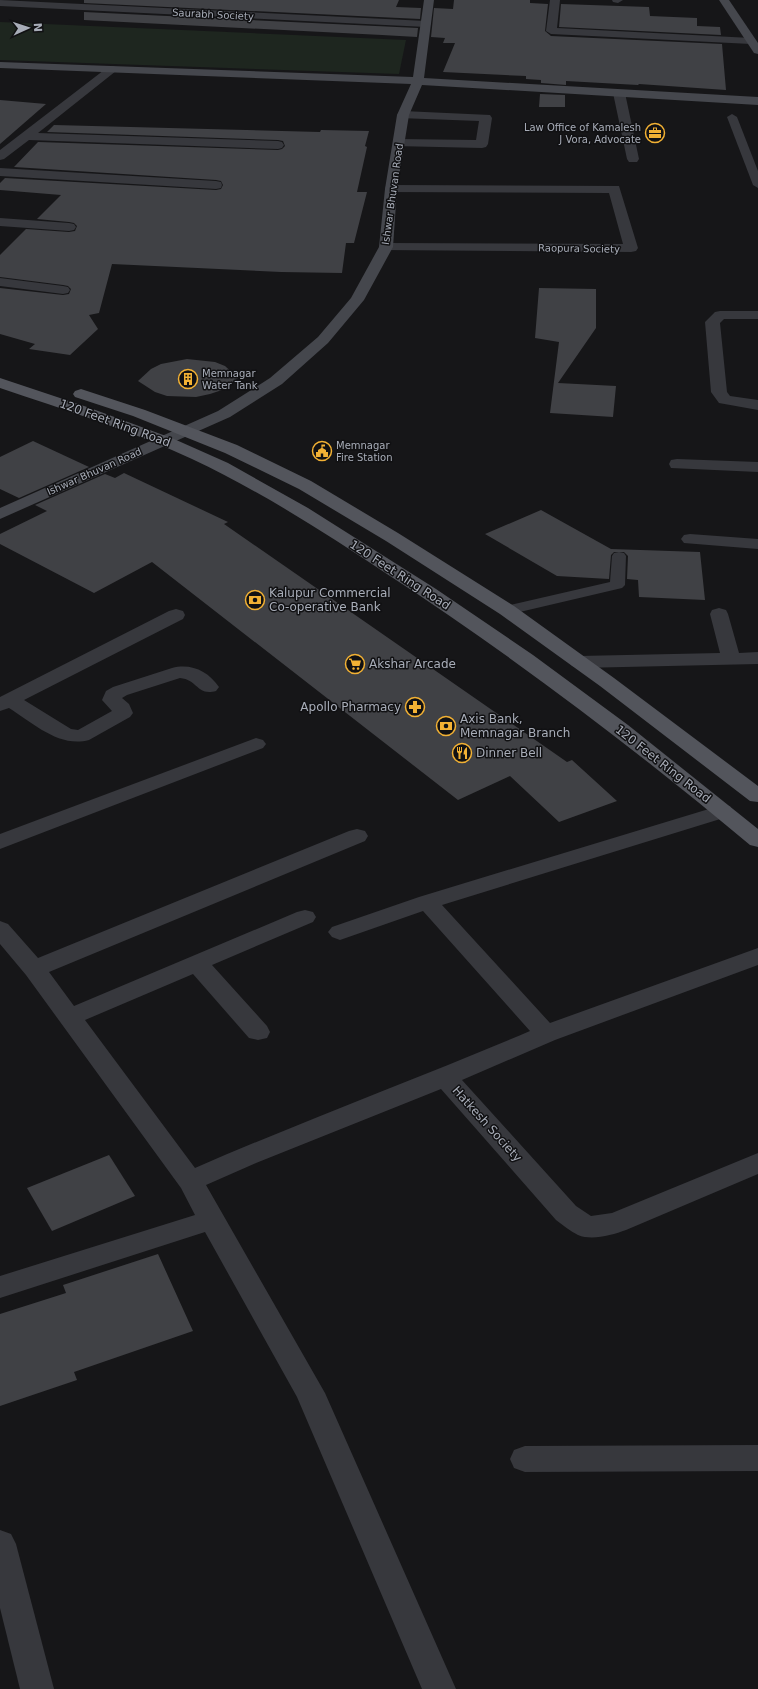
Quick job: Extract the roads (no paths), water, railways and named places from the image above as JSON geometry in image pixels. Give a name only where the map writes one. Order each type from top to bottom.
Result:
[{"type":"main road","name":"120 Feet Ring Road","points":[[0,368],[139,413],[186,431],[231,449],[305,485],[392,537],[507,610],[758,796]]},
{"type":"main road","name":"120 Feet Ring Road","points":[[0,383],[80,409],[164,440],[222,467],[305,513],[424,589],[534,666],[625,733],[758,840]]},
{"type":"street","name":"Ishwar Bhuvan Road","points":[[3,510],[224,414],[276,381],[322,340],[357,300],[386,246],[391,189],[403,115],[418,81],[429,0]]},
{"type":"street","points":[[555,0],[551,31],[753,38]]},
{"type":"street","points":[[724,0],[753,38],[758,51]]},
{"type":"street","name":"Saurabh Society","points":[[0,4],[426,24]]},
{"type":"street","points":[[0,65],[418,81],[758,101]]},
{"type":"street","points":[[0,156],[112,69]]},
{"type":"street","points":[[619,93],[633,159]]},
{"type":"street","points":[[399,142],[482,144],[486,118],[403,115]]},
{"type":"street","points":[[25,136],[278,145]]},
{"type":"street","points":[[0,172],[216,184]]},
{"type":"street","name":"Raopura Society","points":[[386,246],[631,248],[614,189],[391,189]]},
{"type":"street","points":[[0,222],[69,227]]},
{"type":"street","points":[[0,282],[63,290]]},
{"type":"street","points":[[758,315],[720,316],[712,322],[719,392],[725,400],[758,405]]},
{"type":"street","points":[[678,464],[758,467]]},
{"type":"street","points":[[690,539],[758,544]]},
{"type":"street","points":[[719,614],[731,658]]},
{"type":"street","points":[[5,703],[176,615]]},
{"type":"street","points":[[579,662],[758,658]]},
{"type":"street","points":[[5,703],[66,735],[82,736],[123,713],[122,708],[112,700],[113,695],[120,691],[179,672],[195,674],[209,687]]},
{"type":"street","points":[[0,842],[256,744]]},
{"type":"street","points":[[340,932],[427,902],[722,810]]},
{"type":"street","points":[[34,969],[357,836]]},
{"type":"street","points":[[427,902],[546,1034]]},
{"type":"street","points":[[70,1017],[305,917]]},
{"type":"street","points":[[0,929],[34,969],[190,1181],[310,1393],[439,1689]]},
{"type":"street","name":"Hatkesh Society","points":[[758,956],[546,1034],[445,1077],[566,1213],[588,1226],[616,1223],[758,1163]]},
{"type":"street","points":[[197,963],[258,1032]]},
{"type":"street","points":[[190,1181],[255,1153],[445,1077]]},
{"type":"street","points":[[0,1288],[211,1220]]},
{"type":"street","points":[[525,1459],[758,1458]]},
{"type":"street","points":[[0,1544],[37,1689]]},
{"type":"lane","points":[[732,117],[758,185]]},
{"type":"lane","points":[[507,610],[617,585],[619,556]]},
{"type":"place","name":"Law Office of Kamalesh J Vora, Advocate","points":[[655,133]]},
{"type":"place","name":"Memnagar Water Tank","points":[[188,379]]},
{"type":"place","name":"Memnagar Fire Station","points":[[322,451]]},
{"type":"place","name":"Kalupur Commercial Co-operative Bank","points":[[255,600]]},
{"type":"place","name":"Akshar Arcade","points":[[355,664]]},
{"type":"place","name":"Apollo Pharmacy","points":[[415,707]]},
{"type":"place","name":"Axis Bank, Memnagar Branch","points":[[446,726]]},
{"type":"place","name":"Dinner Bell","points":[[462,753]]}]
